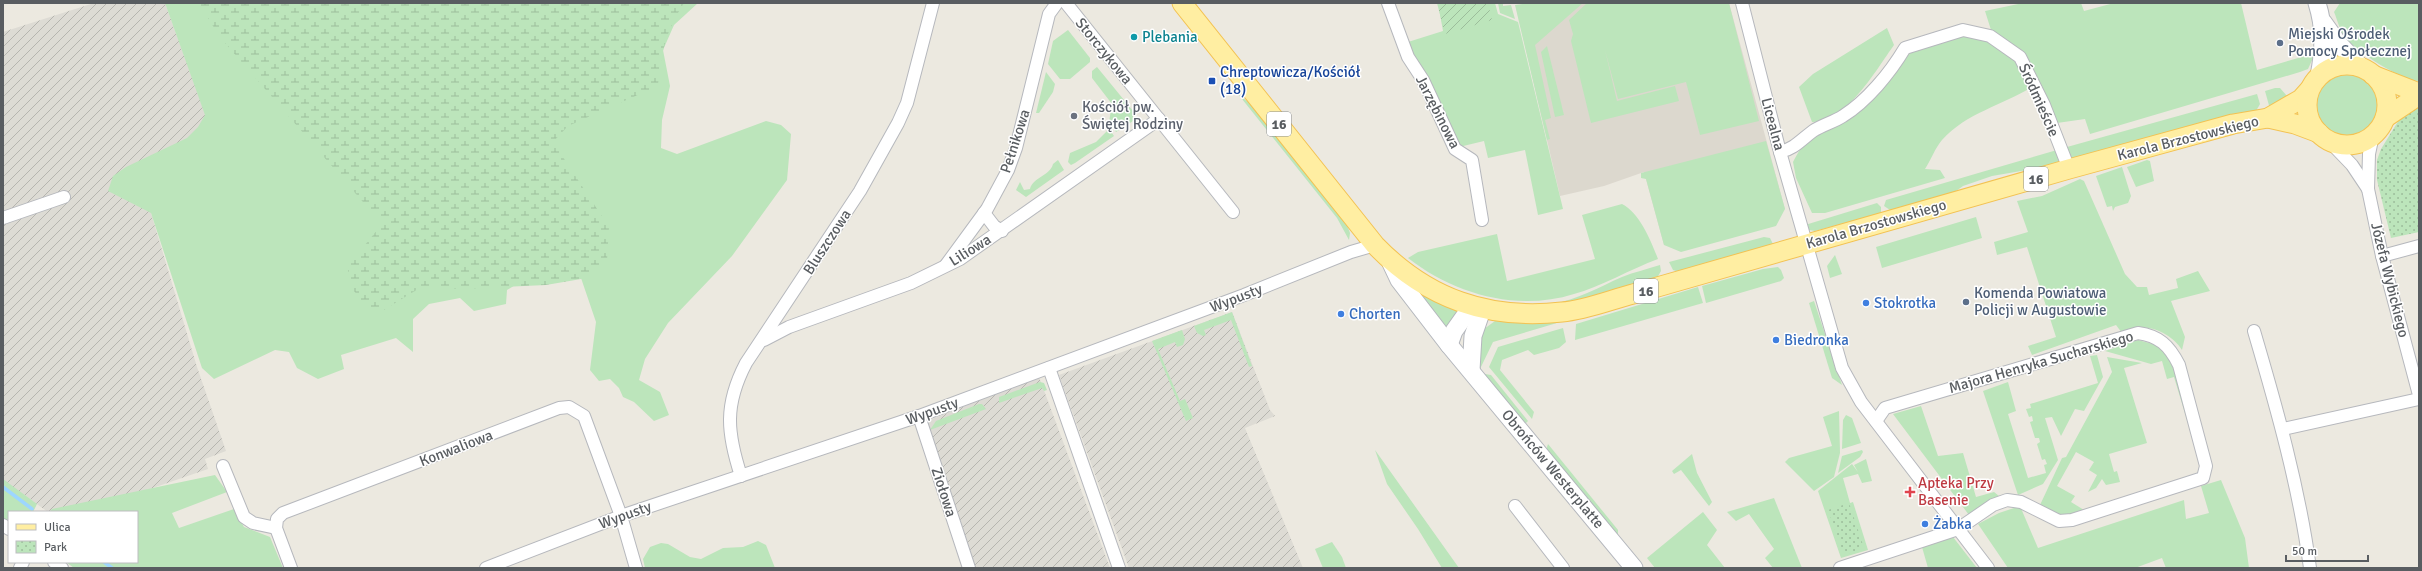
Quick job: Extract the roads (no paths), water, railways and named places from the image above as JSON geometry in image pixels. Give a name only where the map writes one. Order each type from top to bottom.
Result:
[{"type":"main road","name":"16","points":[[1182,3],[1375,245],[1390,261],[1422,284],[1476,308]]},
{"type":"main road","points":[[2317,3],[2323,21],[2324,40],[2308,113],[2324,137],[2349,145],[2362,142],[2373,135],[2384,118],[2419,94]]},
{"type":"main road","points":[[2323,21],[2338,43],[2380,82],[2387,99],[2384,118]]},
{"type":"main road","points":[[2314,83],[2339,65],[2367,71],[2419,94]]},
{"type":"main road","name":"Karola Brzostowskiego","points":[[1476,308],[1521,314],[1564,312],[1672,284],[1805,244],[2069,169],[2233,124],[2268,118],[2301,99],[2314,83]]},
{"type":"main road","name":"Karola Brzostowskiego","points":[[2268,118],[2296,124],[2324,137]]},
{"type":"main road","name":"Obrońców Westerplatte","points":[[1390,261],[1400,280],[1450,345],[1634,568]]},
{"type":"main road","points":[[1450,345],[1454,331],[1476,308]]},
{"type":"main road","points":[[1471,370],[1476,308]]},
{"type":"street","name":"Bluszczowa","points":[[741,476],[732,448],[728,420],[735,383],[760,342],[860,191],[898,123],[909,96],[933,3]]},
{"type":"street","name":"Pełnikowa","points":[[945,266],[984,213],[1008,170],[1016,148],[1050,14],[1056,3]]},
{"type":"street","name":"Storczykowa","points":[[1066,3],[1233,212]]},
{"type":"street","name":"Jarzębinowa","points":[[1388,3],[1408,57],[1423,80],[1455,149],[1472,160],[1482,220]]},
{"type":"street","name":"Licealna","points":[[1742,3],[1805,244]]},
{"type":"street","name":"Śródmieście","points":[[1780,152],[1791,150],[1814,130],[1841,118],[1856,108],[1898,60],[1905,48],[1963,30],[1990,36],[2020,57],[2044,105],[2069,169]]},
{"type":"street","name":"Liliowa","points":[[760,342],[789,327],[911,283],[960,259],[1002,231],[1159,119]]},
{"type":"street","name":"Józefa Wybickiego","points":[[2373,135],[2369,154],[2368,189],[2382,256],[2419,395]]},
{"type":"street","name":"Józefa Wybickiego","points":[[2324,137],[2352,165],[2368,189]]},
{"type":"street","points":[[3,218],[64,197]]},
{"type":"street","points":[[984,213],[994,226],[1002,231]]},
{"type":"street","points":[[1805,244],[1842,368],[1850,385],[1988,568]]},
{"type":"street","name":"Wypusty","points":[[486,568],[621,516],[919,416],[1352,252],[1375,245]]},
{"type":"street","points":[[2382,256],[2419,246]]},
{"type":"street","points":[[2254,331],[2283,429],[2304,523],[2310,568]]},
{"type":"street","name":"Majora Henryka Sucharskiego","points":[[1876,421],[1884,408],[2138,333],[2157,338],[2172,351],[2179,365],[2206,466],[2203,478],[2072,520],[2059,522],[2021,502],[2007,500],[1993,505],[1958,529]]},
{"type":"street","points":[[1049,368],[1119,568]]},
{"type":"street","points":[[2283,429],[2419,399]]},
{"type":"street","name":"Konwaliowa","points":[[276,528],[277,520],[284,513],[559,408],[569,407],[584,416],[621,516]]},
{"type":"street","name":"Ziołowa","points":[[919,416],[968,568]]},
{"type":"street","points":[[223,466],[244,517],[253,523],[276,528],[291,568]]},
{"type":"street","points":[[1515,506],[1563,568]]},
{"type":"street","points":[[621,516],[636,568]]},
{"type":"street","points":[[1840,568],[1958,529]]},
{"type":"waterway","points":[[3,487],[32,509]]},
{"type":"waterway","points":[[105,563],[112,568]]},
{"type":"place","name":"Plebania","points":[[1134,37]]},
{"type":"place","name":"Miejski Ośrodek Pomocy Społecznej","points":[[2280,43]]},
{"type":"place","name":"Chreptowicza/Kościół (18)","points":[[1212,81]]},
{"type":"place","name":"Kościół pw. Świętej Rodziny","points":[[1074,116]]},
{"type":"place","name":"Komenda Powiatowa Policji w Augustowie","points":[[1966,302]]},
{"type":"place","name":"Stokrotka","points":[[1866,303]]},
{"type":"place","name":"Chorten","points":[[1341,314]]},
{"type":"place","name":"Biedronka","points":[[1776,340]]},
{"type":"place","name":"Apteka Przy Basenie","points":[[1910,492]]},
{"type":"place","name":"Żabka","points":[[1925,524]]}]
